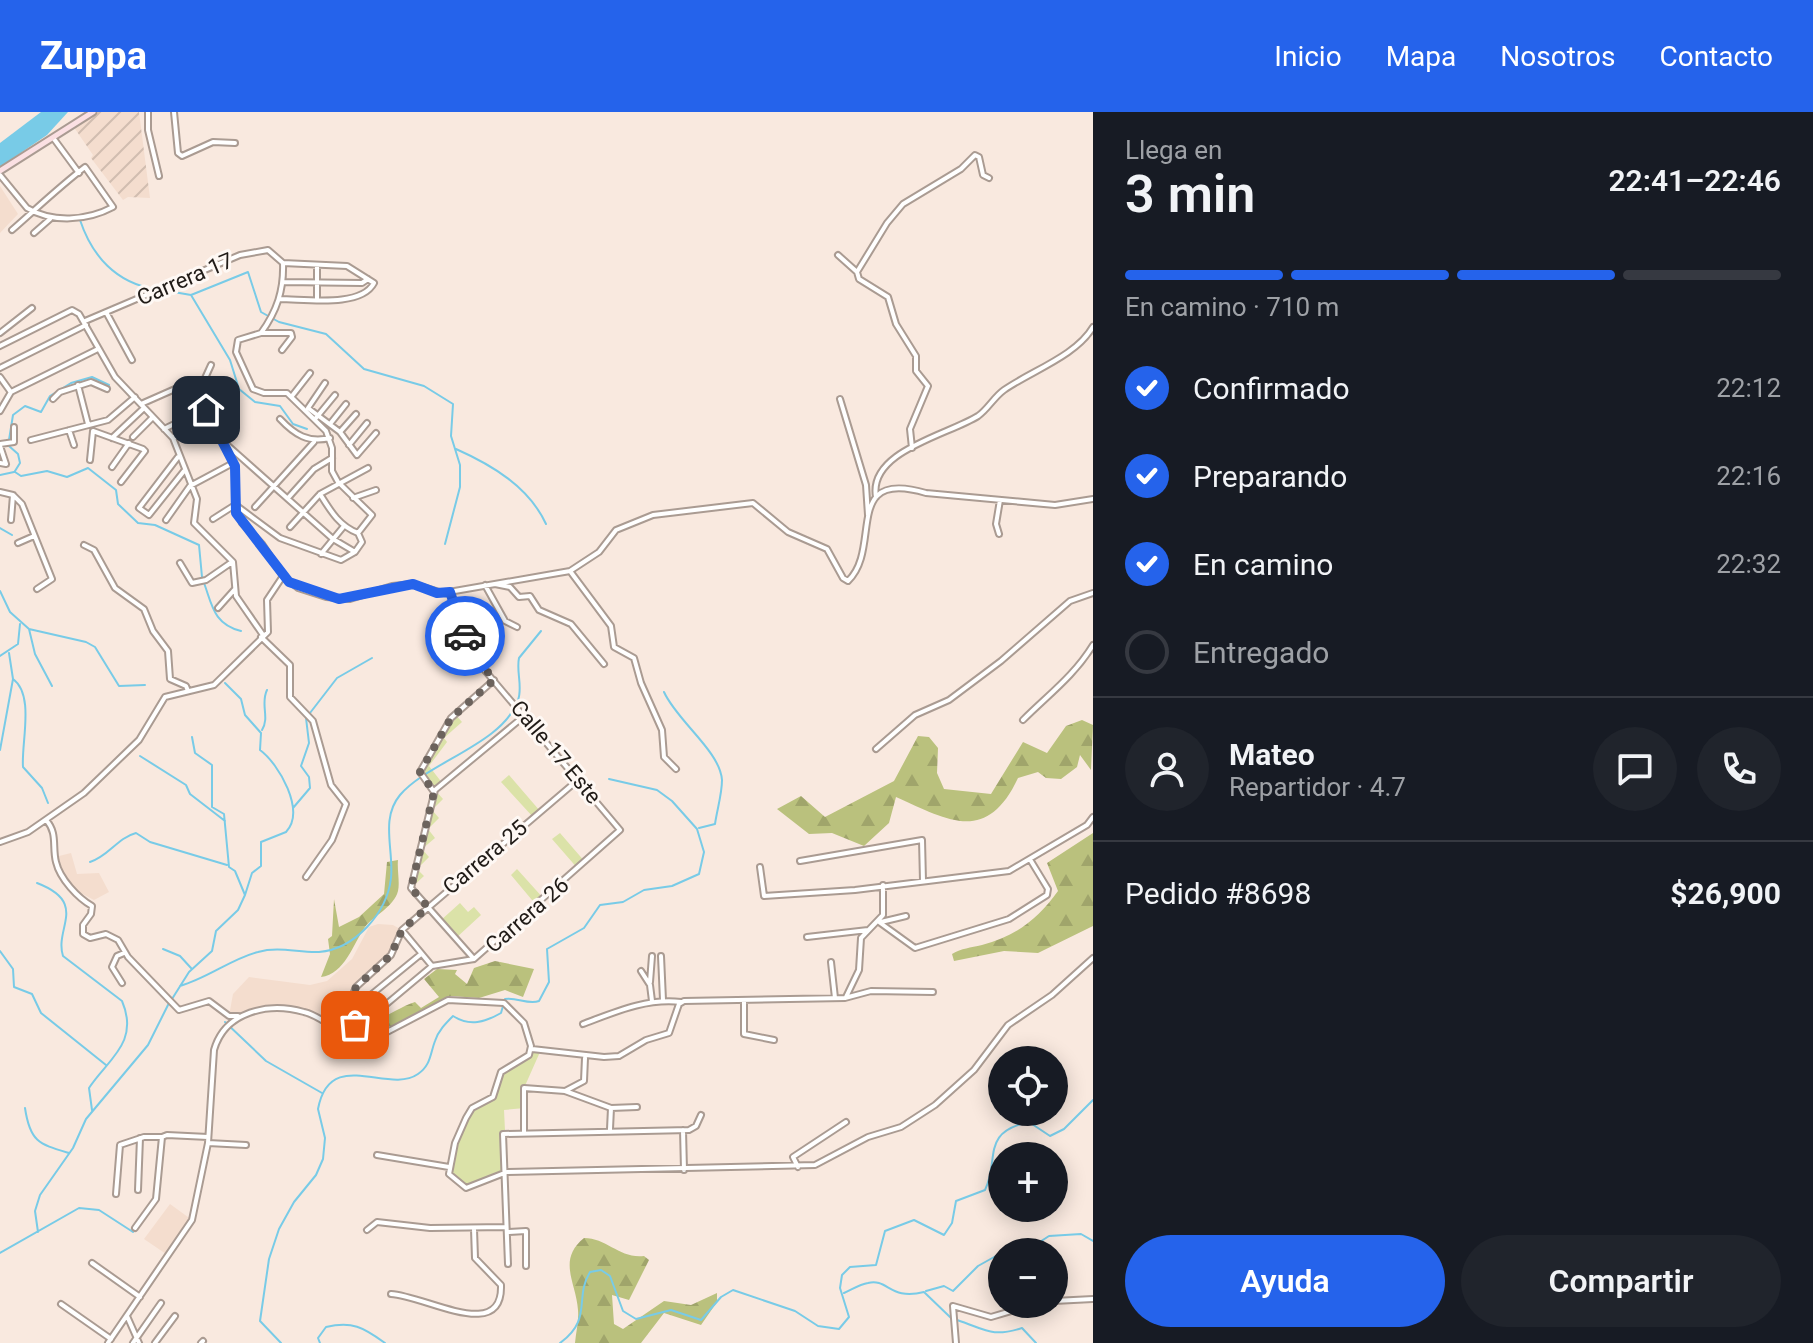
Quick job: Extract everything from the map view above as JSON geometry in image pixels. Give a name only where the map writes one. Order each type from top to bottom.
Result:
[{"type":"street","points":[[51,219],[32,211],[0,173],[93,112]]},
{"type":"street","points":[[148,112],[148,130],[159,176]]},
{"type":"street","points":[[174,112],[178,153],[182,156],[213,142],[235,143]]},
{"type":"street","points":[[54,139],[79,173]]},
{"type":"street","points":[[857,272],[887,223],[903,204],[961,169],[975,155],[983,175],[989,178]]},
{"type":"street","points":[[12,230],[87,167],[113,207],[86,218],[65,215],[51,219],[34,233]]},
{"type":"street","name":"Carrera 17","points":[[0,368],[106,312],[240,255],[268,250],[283,263]]},
{"type":"street","points":[[838,255],[857,272],[859,279],[888,297],[896,324],[916,356],[916,371],[928,386],[910,429],[912,448]]},
{"type":"street","points":[[261,333],[280,299],[283,263],[347,266],[374,286],[342,302],[280,299]]},
{"type":"street","points":[[317,265],[317,299]]},
{"type":"street","points":[[283,282],[362,283],[368,279]]},
{"type":"street","points":[[0,333],[32,308]]},
{"type":"street","points":[[0,346],[72,310],[85,323],[115,377],[173,438],[197,499],[194,523],[233,562],[239,605],[262,636],[286,659],[291,674],[290,697],[310,719],[326,757],[331,785],[346,804],[332,840],[306,877]]},
{"type":"street","points":[[106,312],[132,360]]},
{"type":"street","points":[[868,515],[876,497],[878,472],[912,448],[980,415],[996,396],[1080,342],[1093,327]]},
{"type":"street","points":[[282,350],[292,337],[291,333],[261,333],[238,340],[235,346],[250,385],[258,391],[283,391],[292,396],[316,418],[340,432],[358,454],[376,433]]},
{"type":"street","points":[[0,411],[11,392],[98,349]]},
{"type":"street","points":[[196,398],[211,365]]},
{"type":"street","points":[[292,396],[310,373]]},
{"type":"street","points":[[0,377],[11,392]]},
{"type":"street","points":[[53,399],[78,385],[95,382],[107,389]]},
{"type":"street","points":[[325,383],[307,407],[330,438],[338,482],[372,515],[358,533]]},
{"type":"street","points":[[78,385],[88,424]]},
{"type":"street","points":[[112,438],[143,406],[175,389],[196,398],[206,409],[234,464],[235,505],[242,523],[262,544],[283,576],[298,588],[339,599],[413,584],[437,593],[450,592],[570,571],[599,552],[616,530],[653,515],[753,503],[788,532],[827,549],[843,578],[848,581],[860,565],[868,515],[866,485],[840,399]]},
{"type":"street","points":[[164,429],[206,409],[226,393]]},
{"type":"street","points":[[316,418],[335,395]]},
{"type":"street","points":[[31,440],[111,419],[135,397]]},
{"type":"street","points":[[330,424],[346,404]]},
{"type":"street","points":[[340,432],[356,414]]},
{"type":"street","points":[[133,437],[153,417]]},
{"type":"street","points":[[280,419],[295,433],[314,442]]},
{"type":"street","points":[[349,445],[367,423]]},
{"type":"street","points":[[173,438],[214,424]]},
{"type":"street","points":[[3,463],[0,445],[14,442],[14,427]]},
{"type":"street","points":[[69,430],[74,445]]},
{"type":"street","points":[[90,460],[93,431],[145,451],[121,482]]},
{"type":"street","points":[[255,507],[314,442],[330,438]]},
{"type":"street","points":[[112,467],[129,443]]},
{"type":"street","points":[[224,443],[244,457],[333,539],[355,552]]},
{"type":"street","points":[[178,457],[139,506],[149,515],[184,471]]},
{"type":"street","points":[[166,520],[190,486],[244,457]]},
{"type":"street","points":[[288,498],[314,469],[332,458]]},
{"type":"street","points":[[290,527],[320,494],[368,468]]},
{"type":"street","points":[[876,497],[907,487],[926,493],[1060,505],[1093,499]]},
{"type":"street","points":[[353,498],[376,490]]},
{"type":"street","points":[[0,492],[13,495],[22,504],[52,579],[37,589]]},
{"type":"street","points":[[235,505],[280,538],[341,560],[361,545],[358,533],[344,526],[320,494]]},
{"type":"street","points":[[11,520],[13,495]]},
{"type":"street","points":[[999,534],[996,524],[1000,500]]},
{"type":"street","points":[[213,519],[235,505]]},
{"type":"street","points":[[321,554],[344,526]]},
{"type":"street","points":[[18,543],[34,536]]},
{"type":"street","points":[[84,545],[94,550],[115,588],[144,609],[153,631],[168,651],[170,679],[186,686],[188,691]]},
{"type":"street","points":[[180,563],[181,570],[192,583],[206,580],[233,562]]},
{"type":"street","points":[[570,571],[611,626],[614,647],[634,658],[641,683],[662,730],[664,757],[676,769]]},
{"type":"street","points":[[0,842],[46,820],[84,793],[139,740],[165,697],[214,685],[269,629],[267,600],[283,576]]},
{"type":"street","points":[[493,583],[510,587],[518,597],[530,596],[539,610],[571,624],[604,664]]},
{"type":"street","points":[[485,585],[505,621],[517,627]]},
{"type":"street","points":[[218,608],[236,589]]},
{"type":"street","name":"Calle 17 Este","points":[[450,592],[469,648],[523,717],[620,827]]},
{"type":"street","points":[[876,749],[915,715],[949,700],[1001,661],[1070,601],[1093,593]]},
{"type":"street","points":[[1023,720],[1041,700],[1068,680],[1093,645]]},
{"type":"street","points":[[434,792],[420,773],[451,718],[494,680]]},
{"type":"street","points":[[474,959],[411,888],[434,792],[523,717]]},
{"type":"street","name":"Carrera 25","points":[[341,1026],[356,987],[391,955],[402,930],[579,779]]},
{"type":"street","points":[[760,867],[764,896],[1009,871],[1031,861],[1087,825],[1093,817]]},
{"type":"street","points":[[46,820],[54,831],[57,867],[76,895],[92,906],[91,914],[83,925],[83,934],[90,938],[106,934],[114,938],[124,953],[179,1010],[209,1001],[229,1016],[240,1016]]},
{"type":"street","name":"Carrera 26","points":[[432,966],[474,959],[586,863],[620,827]]},
{"type":"street","points":[[800,861],[922,840],[923,881]]},
{"type":"street","points":[[879,922],[918,948],[1009,919],[1047,895],[1048,889],[1031,861]]},
{"type":"street","points":[[879,922],[884,908],[883,885]]},
{"type":"street","points":[[845,998],[859,970],[859,943],[868,930],[879,922],[906,916]]},
{"type":"street","points":[[402,930],[432,966],[362,1026],[357,1027],[344,1016],[421,954]]},
{"type":"street","points":[[807,937],[868,930]]},
{"type":"street","points":[[122,983],[112,967],[117,956],[124,953]]},
{"type":"street","points":[[652,956],[652,1001]]},
{"type":"street","points":[[661,956],[663,1000]]},
{"type":"street","points":[[61,1304],[109,1341],[192,1220],[208,1140],[214,1050],[219,1036],[240,1016],[255,1009],[290,1009],[315,1015],[331,1026],[354,1031],[387,1032],[448,1000],[504,1003],[514,1010],[527,1030],[532,1049],[526,1058],[501,1072],[489,1101],[472,1108],[449,1167],[449,1174],[466,1188],[507,1172],[815,1165],[868,1137],[901,1127],[935,1105],[974,1070],[1008,1025],[1052,995],[1093,958]]},
{"type":"street","points":[[831,962],[835,998]]},
{"type":"street","points":[[641,971],[650,985]]},
{"type":"street","points":[[583,1024],[652,1001],[845,998],[871,991],[933,992]]},
{"type":"street","points":[[744,1000],[744,1034],[774,1040]]},
{"type":"street","points":[[532,1049],[585,1058],[619,1056],[646,1040],[669,1033],[681,1002]]},
{"type":"street","points":[[565,1091],[584,1081],[585,1058]]},
{"type":"street","points":[[524,1132],[524,1088],[565,1091],[611,1108],[637,1107]]},
{"type":"street","points":[[610,1129],[611,1108]]},
{"type":"street","points":[[508,1264],[507,1172],[503,1134],[610,1129],[683,1130],[694,1128],[701,1115]]},
{"type":"street","points":[[798,1167],[793,1157],[846,1122]]},
{"type":"street","points":[[683,1130],[684,1170]]},
{"type":"street","points":[[135,1228],[156,1199],[162,1137]]},
{"type":"street","points":[[116,1194],[120,1145],[140,1138],[162,1137],[246,1145]]},
{"type":"street","points":[[138,1190],[140,1138]]},
{"type":"street","points":[[377,1155],[449,1167]]},
{"type":"street","points":[[367,1230],[377,1222],[526,1231],[526,1266]]},
{"type":"street","points":[[391,1294],[412,1295],[477,1316],[492,1312],[499,1303],[501,1285],[475,1258],[474,1229]]},
{"type":"street","points":[[92,1263],[140,1297]]},
{"type":"street","points":[[1068,1300],[1093,1299]]},
{"type":"street","points":[[136,1341],[161,1303]]},
{"type":"street","points":[[956,1343],[953,1306],[988,1316]]},
{"type":"street","points":[[127,1316],[136,1341]]},
{"type":"street","points":[[155,1343],[175,1316]]},
{"type":"shaded area","points":[[93,112],[139,112],[150,198],[128,197],[123,200],[91,158],[93,155],[73,126]]},
{"type":"shaded area","points":[[0,186],[18,214],[0,233]]},
{"type":"shaded area","points":[[71,853],[77,874],[99,873],[109,892],[94,900],[73,889],[57,867],[55,857]]},
{"type":"shaded area","points":[[393,925],[402,930],[391,955],[356,987],[337,1028],[315,1015],[290,1009],[255,1009],[240,1016],[229,1016],[233,994],[249,977],[310,985],[327,981],[352,959],[369,927]]},
{"type":"shaded area","points":[[170,1204],[192,1220],[169,1256],[144,1239]]},
{"type":"green space","points":[[455,714],[462,722],[444,738],[447,742],[429,766],[443,784],[435,790],[443,799],[432,810],[439,818],[428,829],[435,838],[422,849],[429,857],[417,869],[424,876],[411,888],[434,792],[420,775]]},
{"type":"green space","points":[[1082,720],[1093,725],[1091,770],[1080,755],[1077,767],[1061,779],[1046,778],[1038,772],[1018,778],[1006,799],[980,819],[950,819],[896,797],[889,823],[864,846],[832,833],[809,834],[777,809],[801,796],[825,817],[894,781],[918,736],[929,737],[938,748],[937,773],[944,789],[991,794],[1023,742],[1047,753],[1066,726]]},
{"type":"green space","points":[[509,775],[540,811],[533,817],[501,782]]},
{"type":"green space","points":[[560,833],[586,863],[579,870],[552,839]]},
{"type":"green space","points":[[1093,833],[1093,926],[1038,953],[1004,951],[954,961],[952,954],[1005,937],[1034,918],[1058,891],[1047,863]]},
{"type":"green space","points":[[398,860],[399,887],[396,897],[365,927],[342,964],[329,975],[321,977],[330,954],[328,939],[332,936],[334,899],[339,927],[359,917],[384,894],[387,862]]},
{"type":"green space","points":[[517,869],[544,899],[537,906],[511,875]]},
{"type":"green space","points":[[460,903],[468,912],[474,907],[481,915],[456,938],[440,921]]},
{"type":"green space","points":[[495,961],[534,969],[523,997],[505,990],[479,998],[451,996],[393,1026],[367,1028],[410,1004],[415,1002],[421,1008],[439,997],[424,979],[437,969],[457,970],[455,974],[467,984],[474,968]]},
{"type":"green space","points":[[532,1049],[540,1052],[524,1088],[525,1108],[504,1110],[507,1172],[466,1188],[449,1174],[461,1129],[473,1112],[493,1097],[499,1076],[526,1058]]},
{"type":"green space","points":[[584,1238],[649,1260],[629,1300],[612,1295],[614,1324],[623,1329],[664,1301],[691,1305],[717,1293],[717,1302],[701,1325],[664,1313],[641,1343],[575,1343],[578,1310],[570,1263],[576,1246]]},
{"type":"water","points":[[41,112],[68,112],[47,135],[0,167],[0,143]]},
{"type":"waterway","points":[[80,220],[91,245],[107,266],[129,281],[155,289]]},
{"type":"waterway","points":[[162,290],[191,295],[248,272],[261,312],[279,322],[326,334],[364,369],[424,386],[453,404],[451,436],[460,465],[460,487],[445,544]]},
{"type":"waterway","points":[[191,295],[230,360],[239,389],[255,402],[280,406],[293,424],[307,429]]},
{"type":"waterway","points":[[9,440],[13,415],[25,406],[41,412],[50,396],[71,383],[92,377],[109,385]]},
{"type":"waterway","points":[[9,446],[18,454],[20,463],[15,471]]},
{"type":"waterway","points":[[456,449],[483,462],[520,488],[546,524]]},
{"type":"waterway","points":[[15,472],[21,476],[47,471],[67,477],[88,468],[116,490],[118,504],[138,523],[155,525],[199,545],[202,577]]},
{"type":"waterway","points":[[0,475],[14,472]]},
{"type":"waterway","points":[[0,528],[12,535]]},
{"type":"waterway","points":[[204,583],[219,618],[241,631]]},
{"type":"waterway","points":[[0,591],[10,612],[29,629],[86,642],[95,647],[119,686],[145,685]]},
{"type":"waterway","points":[[0,656],[18,644],[20,624]]},
{"type":"waterway","points":[[29,629],[35,654],[52,686]]},
{"type":"waterway","points":[[180,986],[258,952],[319,952],[332,949],[345,944],[367,927],[383,904],[391,878],[389,824],[394,804],[412,783],[481,741],[510,715],[519,695],[519,658],[541,631]]},
{"type":"waterway","points":[[0,750],[13,679],[9,653]]},
{"type":"waterway","points":[[310,713],[337,678],[372,658]]},
{"type":"waterway","points":[[13,679],[24,696],[23,767],[42,788],[48,803]]},
{"type":"waterway","points":[[225,683],[241,699],[245,715],[261,733],[260,750],[282,777],[292,801],[291,823],[286,832],[261,842],[261,866],[252,873],[245,895]]},
{"type":"waterway","points":[[262,730],[267,690]]},
{"type":"waterway","points":[[664,692],[714,758],[722,780],[715,824],[699,828]]},
{"type":"waterway","points":[[293,808],[310,788],[309,777],[301,766],[309,743],[306,718]]},
{"type":"waterway","points":[[172,999],[189,972],[212,951],[216,931],[238,910],[245,895],[235,871],[229,867],[224,814],[212,807],[212,765],[195,753],[192,737]]},
{"type":"waterway","points":[[140,756],[186,785],[190,794],[225,821]]},
{"type":"waterway","points":[[281,1343],[260,1321],[269,1259],[279,1229],[294,1202],[316,1175],[323,1159],[325,1138],[318,1109],[325,1090],[334,1080],[347,1076],[406,1079],[418,1074],[428,1063],[438,1034],[453,1016],[477,1022],[501,1013],[505,999],[539,1001],[549,982],[547,949],[584,928],[600,905],[623,902],[644,890],[672,886],[699,874],[704,852],[697,829],[672,801],[657,790],[609,779]]},
{"type":"waterway","points":[[90,862],[136,833],[150,842],[227,865]]},
{"type":"waterway","points":[[37,883],[53,891],[66,908],[61,946],[63,956],[122,1001],[126,1016],[127,1028],[119,1050],[89,1088],[92,1110]]},
{"type":"waterway","points":[[163,949],[180,956],[191,968]]},
{"type":"waterway","points":[[0,951],[13,969],[14,987],[32,994],[41,1013],[106,1065]]},
{"type":"waterway","points":[[38,1232],[35,1211],[40,1195],[73,1148],[86,1119],[148,1045],[169,1003]]},
{"type":"waterway","points":[[225,1022],[266,1061],[322,1093]]},
{"type":"waterway","points":[[560,1343],[570,1334],[580,1317],[583,1291],[590,1272],[601,1270],[610,1276],[623,1311],[636,1319],[671,1310],[701,1320],[721,1297],[733,1290],[795,1311],[818,1326],[839,1329],[849,1317],[840,1288],[842,1275],[850,1267],[876,1265],[885,1231],[914,1220],[944,1235],[952,1223],[956,1201],[985,1190],[994,1148],[1004,1133],[1029,1122],[1050,1136],[1064,1129],[1093,1100]]},
{"type":"waterway","points":[[25,1108],[33,1135],[43,1144],[69,1153]]},
{"type":"waterway","points":[[0,1253],[79,1208],[99,1210],[133,1232]]},
{"type":"waterway","points":[[926,1291],[944,1286],[953,1291],[978,1266],[1012,1247],[1029,1249],[1049,1236],[1081,1234],[1093,1241]]},
{"type":"waterway","points":[[844,1293],[875,1282],[904,1294],[924,1292],[951,1318]]},
{"type":"waterway","points":[[957,1320],[995,1332],[1022,1328],[1036,1343]]},
{"type":"waterway","points":[[320,1343],[318,1338],[326,1327],[343,1325],[364,1329],[385,1343]]},
{"type":"way so far","points":[[355,1025],[345,1016],[356,987],[391,955],[402,930],[428,907],[411,888],[434,792],[420,772],[451,718],[494,680],[469,648],[465,636]]},
{"type":"route","points":[[206,410],[235,466],[236,513],[293,585],[339,599],[413,584],[437,593],[450,592],[465,636]]}]
